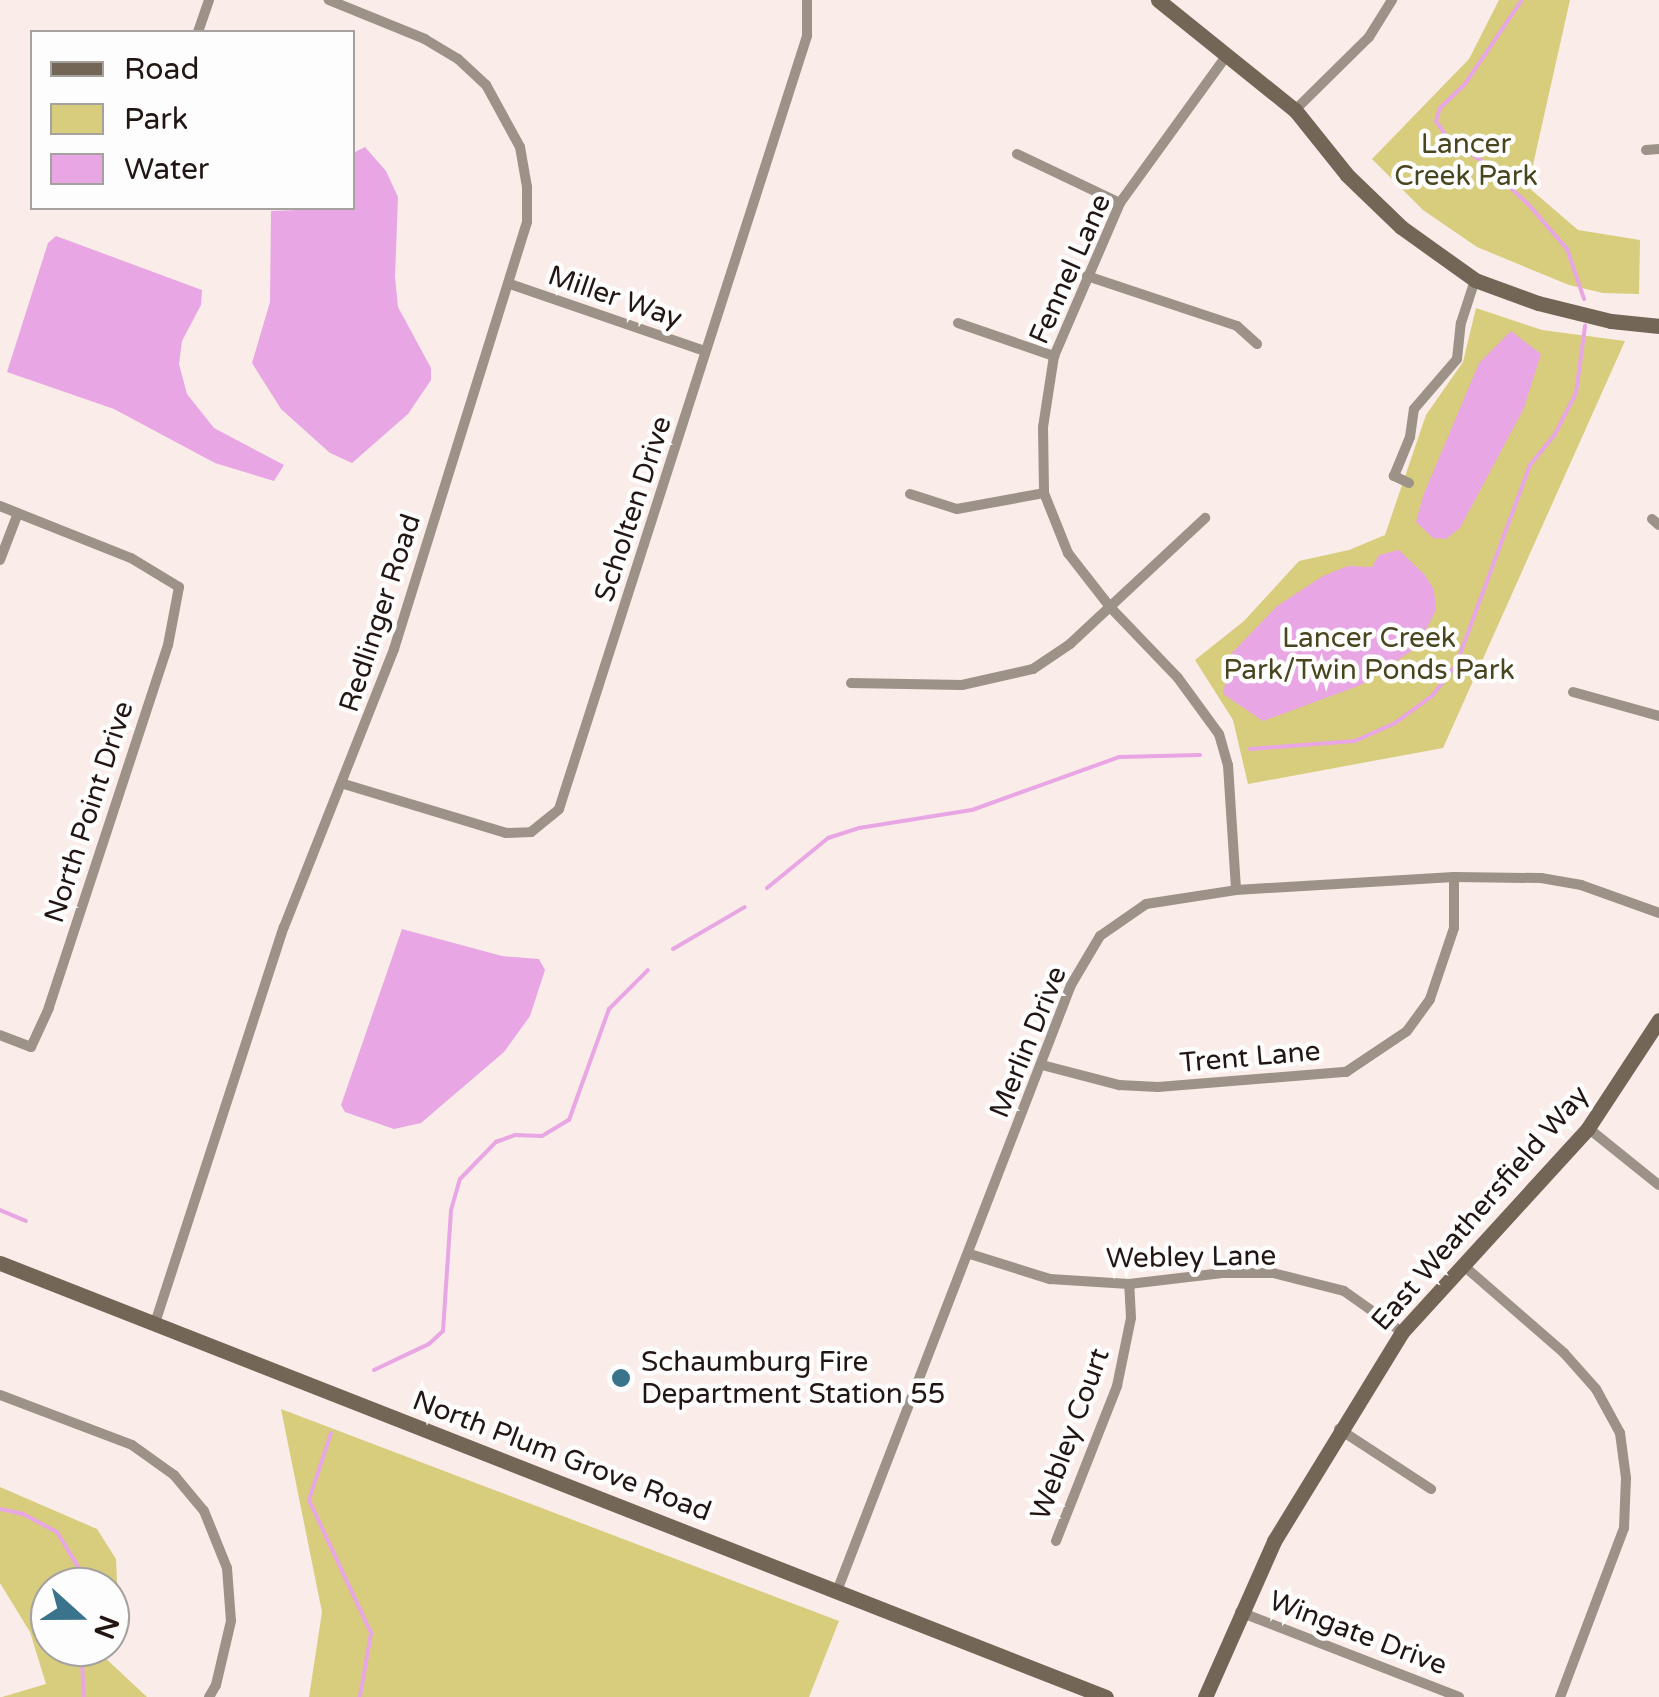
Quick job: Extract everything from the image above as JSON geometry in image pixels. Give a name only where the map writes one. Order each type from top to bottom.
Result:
[{"type":"street","points":[[199,30],[208,0]]},
{"type":"street","name":"Redlinger Road","points":[[155,1323],[284,927],[344,784],[394,649],[527,222],[528,187],[520,147],[486,85],[458,59],[425,39],[329,0]]},
{"type":"street","name":"Scholten Drive","points":[[344,784],[489,830],[531,832],[553,818],[628,599],[807,36],[807,0]]},
{"type":"street","points":[[1158,0],[1295,110],[1346,175],[1401,227],[1475,280],[1554,307],[1610,321],[1659,326]]},
{"type":"street","points":[[1295,110],[1369,38],[1392,0]]},
{"type":"street","name":"Fennel Lane","points":[[1227,55],[1120,203],[1054,356],[1043,427],[1044,493],[1068,553],[1110,607],[1178,678],[1219,734],[1228,766],[1236,890]]},
{"type":"street","points":[[1646,150],[1659,150]]},
{"type":"street","points":[[1018,154],[1120,203]]},
{"type":"street","points":[[1087,276],[1237,326],[1257,344]]},
{"type":"street","points":[[1409,483],[1394,476],[1410,436],[1414,410],[1456,360],[1461,323],[1475,280]]},
{"type":"street","name":"Miller Way","points":[[510,284],[705,352]]},
{"type":"street","points":[[958,322],[1054,356]]},
{"type":"street","points":[[910,494],[957,509],[1044,493]]},
{"type":"street","points":[[0,506],[18,513],[0,560]]},
{"type":"street","name":"North Point Drive","points":[[0,1035],[30,1047],[49,1008],[168,645],[179,588],[131,558],[18,513]]},
{"type":"street","points":[[850,684],[962,685],[1033,669],[1110,607],[1205,518]]},
{"type":"street","points":[[1573,692],[1659,716]]},
{"type":"street","name":"Merlin Drive","points":[[836,1591],[970,1254],[1071,985],[1100,936],[1146,904],[1236,890],[1454,877],[1541,878],[1582,885],[1659,913]]},
{"type":"street","name":"Trent Lane","points":[[1042,1065],[1119,1085],[1158,1087],[1346,1072],[1407,1031],[1430,999],[1454,928],[1454,877]]},
{"type":"street","name":"East Weathersfield Way","points":[[1205,1697],[1274,1541],[1338,1429],[1402,1332],[1588,1128],[1659,1020]]},
{"type":"street","points":[[1588,1128],[1659,1185]]},
{"type":"street","name":"Webley Lane","points":[[970,1254],[1050,1280],[1128,1284],[1222,1272],[1273,1273],[1344,1291],[1402,1332]]},
{"type":"street","name":"North Plum Grove Road","points":[[0,1263],[1106,1697]]},
{"type":"street","points":[[1464,1266],[1564,1353],[1596,1389],[1620,1433],[1626,1478],[1624,1528],[1560,1697]]},
{"type":"street","name":"Webley Court","points":[[1056,1541],[1117,1386],[1132,1318],[1128,1284]]},
{"type":"street","points":[[0,1395],[132,1445],[174,1476],[204,1511],[227,1568],[230,1621],[216,1686],[209,1697]]},
{"type":"street","points":[[1338,1429],[1431,1488]]},
{"type":"street","name":"Wingate Drive","points":[[1240,1612],[1459,1697]]},
{"type":"green space","name":"Lancer Creek Park","points":[[1499,0],[1570,0],[1528,187],[1578,230],[1640,240],[1639,294],[1603,293],[1569,285],[1477,247],[1423,210],[1372,159],[1469,59]]},
{"type":"green space","name":"Lancer Creek Park/Twin Ponds Park","points":[[1476,308],[1542,330],[1625,341],[1443,748],[1248,784],[1233,720],[1195,660],[1244,621],[1299,561],[1349,550],[1385,535],[1426,415],[1463,362]]},
{"type":"green space","points":[[281,1409],[839,1621],[809,1697],[309,1697],[322,1612]]},
{"type":"green space","points":[[0,1487],[97,1529],[116,1559],[116,1567],[30,1567],[30,1632],[0,1583]]},
{"type":"green space","points":[[41,1667],[115,1667],[147,1697],[2,1697],[46,1684]]},
{"type":"water","points":[[365,147],[386,171],[398,197],[398,307],[431,368],[431,380],[408,414],[352,463],[330,453],[281,409],[252,363],[270,302],[271,211],[355,210],[355,152]]},
{"type":"water","points":[[56,236],[202,290],[201,305],[182,341],[179,364],[187,394],[214,428],[284,465],[274,481],[215,463],[114,409],[7,372],[48,243]]},
{"type":"water","points":[[1511,331],[1541,354],[1524,408],[1460,528],[1446,539],[1433,538],[1416,522],[1423,496],[1479,363]]},
{"type":"water","points":[[1399,550],[1425,575],[1434,590],[1436,610],[1417,647],[1361,685],[1263,721],[1223,694],[1231,654],[1277,606],[1323,576],[1348,566],[1372,567],[1379,555]]},
{"type":"water","points":[[402,929],[502,956],[539,959],[545,970],[530,1016],[504,1052],[421,1123],[394,1129],[345,1112],[341,1105]]},
{"type":"waterway","points":[[1522,0],[1465,84],[1440,108],[1436,121],[1448,139],[1482,161],[1529,205],[1567,249],[1584,299]]},
{"type":"waterway","points":[[1250,749],[1355,741],[1395,723],[1432,696],[1456,665],[1530,465],[1555,434],[1576,393],[1585,326]]},
{"type":"waterway","points":[[767,888],[828,838],[859,828],[972,810],[1119,757],[1200,755]]},
{"type":"waterway","points":[[673,949],[745,907]]},
{"type":"waterway","points":[[374,1370],[429,1344],[443,1331],[451,1210],[460,1179],[496,1142],[515,1135],[542,1136],[569,1120],[609,1009],[648,970]]},
{"type":"waterway","points":[[0,1210],[26,1221]]},
{"type":"waterway","points":[[331,1433],[309,1500],[371,1633],[360,1697]]},
{"type":"waterway","points":[[0,1509],[23,1514],[57,1532],[78,1567]]},
{"type":"waterway","points":[[82,1667],[84,1697]]},
{"type":"place","name":"Schaumburg Fire Department Station 55","points":[[621,1378]]}]
